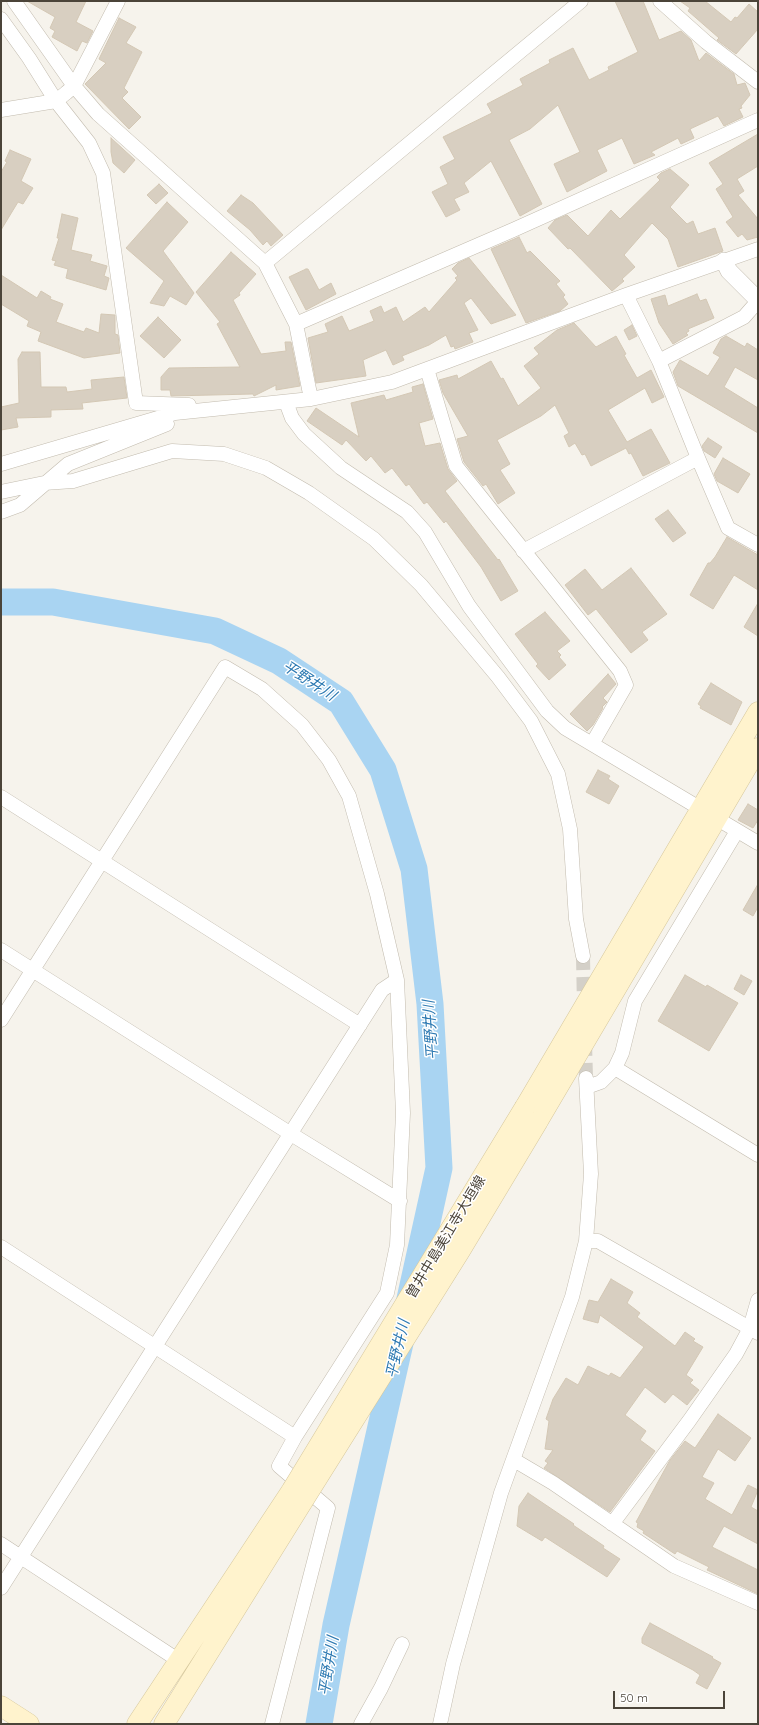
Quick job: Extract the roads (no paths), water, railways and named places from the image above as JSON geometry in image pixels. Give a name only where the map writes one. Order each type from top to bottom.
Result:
[{"type":"main road","points":[[708,814],[758,712]]},
{"type":"main road","points":[[708,814],[758,748]]},
{"type":"main road","name":"曽井中島美江寺大垣線","points":[[297,1495],[531,1114],[708,814]]},
{"type":"main road","points":[[137,1724],[178,1660],[297,1495]]},
{"type":"main road","points":[[164,1724],[297,1495]]},
{"type":"main road","points":[[1,1706],[29,1724]]},
{"type":"street","points":[[14,1],[74,86],[98,114],[265,262],[296,324],[311,399]]},
{"type":"street","points":[[1,110],[56,101],[74,86],[118,1]]},
{"type":"street","points":[[265,262],[581,1]]},
{"type":"street","points":[[660,1],[706,42],[758,82]]},
{"type":"street","points":[[1,19],[29,58],[56,101],[89,143],[103,173],[136,403],[192,405],[203,410]]},
{"type":"street","points":[[296,324],[512,230],[758,120]]},
{"type":"street","points":[[1,464],[175,413],[311,399],[392,382],[626,295],[758,249]]},
{"type":"street","points":[[659,361],[744,317],[758,300],[730,271],[724,261]]},
{"type":"street","points":[[626,295],[659,361],[728,528],[758,545]]},
{"type":"street","points":[[427,370],[456,466],[620,670],[626,685],[592,744]]},
{"type":"street","points":[[286,402],[292,418],[304,434],[341,468],[408,512],[425,532],[470,606],[547,711],[565,728],[758,843]]},
{"type":"street","points":[[1,512],[20,505],[68,464],[203,410]]},
{"type":"street","points":[[1,492],[44,483],[73,481],[172,451],[224,454],[266,468],[297,486],[374,539],[421,585],[498,677],[531,720],[558,774],[570,828],[576,919],[583,956]]},
{"type":"street","points":[[524,551],[698,458]]},
{"type":"street","points":[[1,1020],[225,667],[262,689],[302,725],[329,760],[349,796],[377,894],[397,980],[403,1113],[397,1245],[387,1293],[295,1436],[279,1466],[328,1508],[272,1724]]},
{"type":"street","points":[[1,797],[360,1025]]},
{"type":"street","points":[[440,1724],[453,1664],[501,1492],[514,1460],[521,1435],[572,1297],[586,1241],[591,1174],[587,1082],[601,1082],[615,1068],[622,1053],[634,1001],[737,831]]},
{"type":"street","points":[[1,950],[291,1134],[400,1201]]},
{"type":"street","points":[[1,1588],[382,990],[397,980]]},
{"type":"street","points":[[615,1068],[758,1155]]},
{"type":"street","points":[[586,1241],[598,1241],[754,1330]]},
{"type":"street","points":[[1,1247],[156,1345],[295,1436]]},
{"type":"street","points":[[612,1524],[698,1409],[754,1330],[758,1300]]},
{"type":"street","points":[[514,1460],[553,1483],[674,1566],[758,1603]]},
{"type":"street","points":[[1,1544],[178,1660]]},
{"type":"street","points":[[361,1724],[382,1688],[402,1644]]},
{"type":"waterway","name":"平野井川","points":[[1,602],[53,602],[215,631],[279,661],[341,702],[383,770],[414,869],[430,1004],[439,1168],[410,1299]]},
{"type":"waterway","name":"平野井川","points":[[319,1724],[336,1625],[400,1343]]},
{"type":"tunnel","points":[[583,956],[584,1007]]},
{"type":"tunnel","points":[[585,1042],[586,1078]]}]
